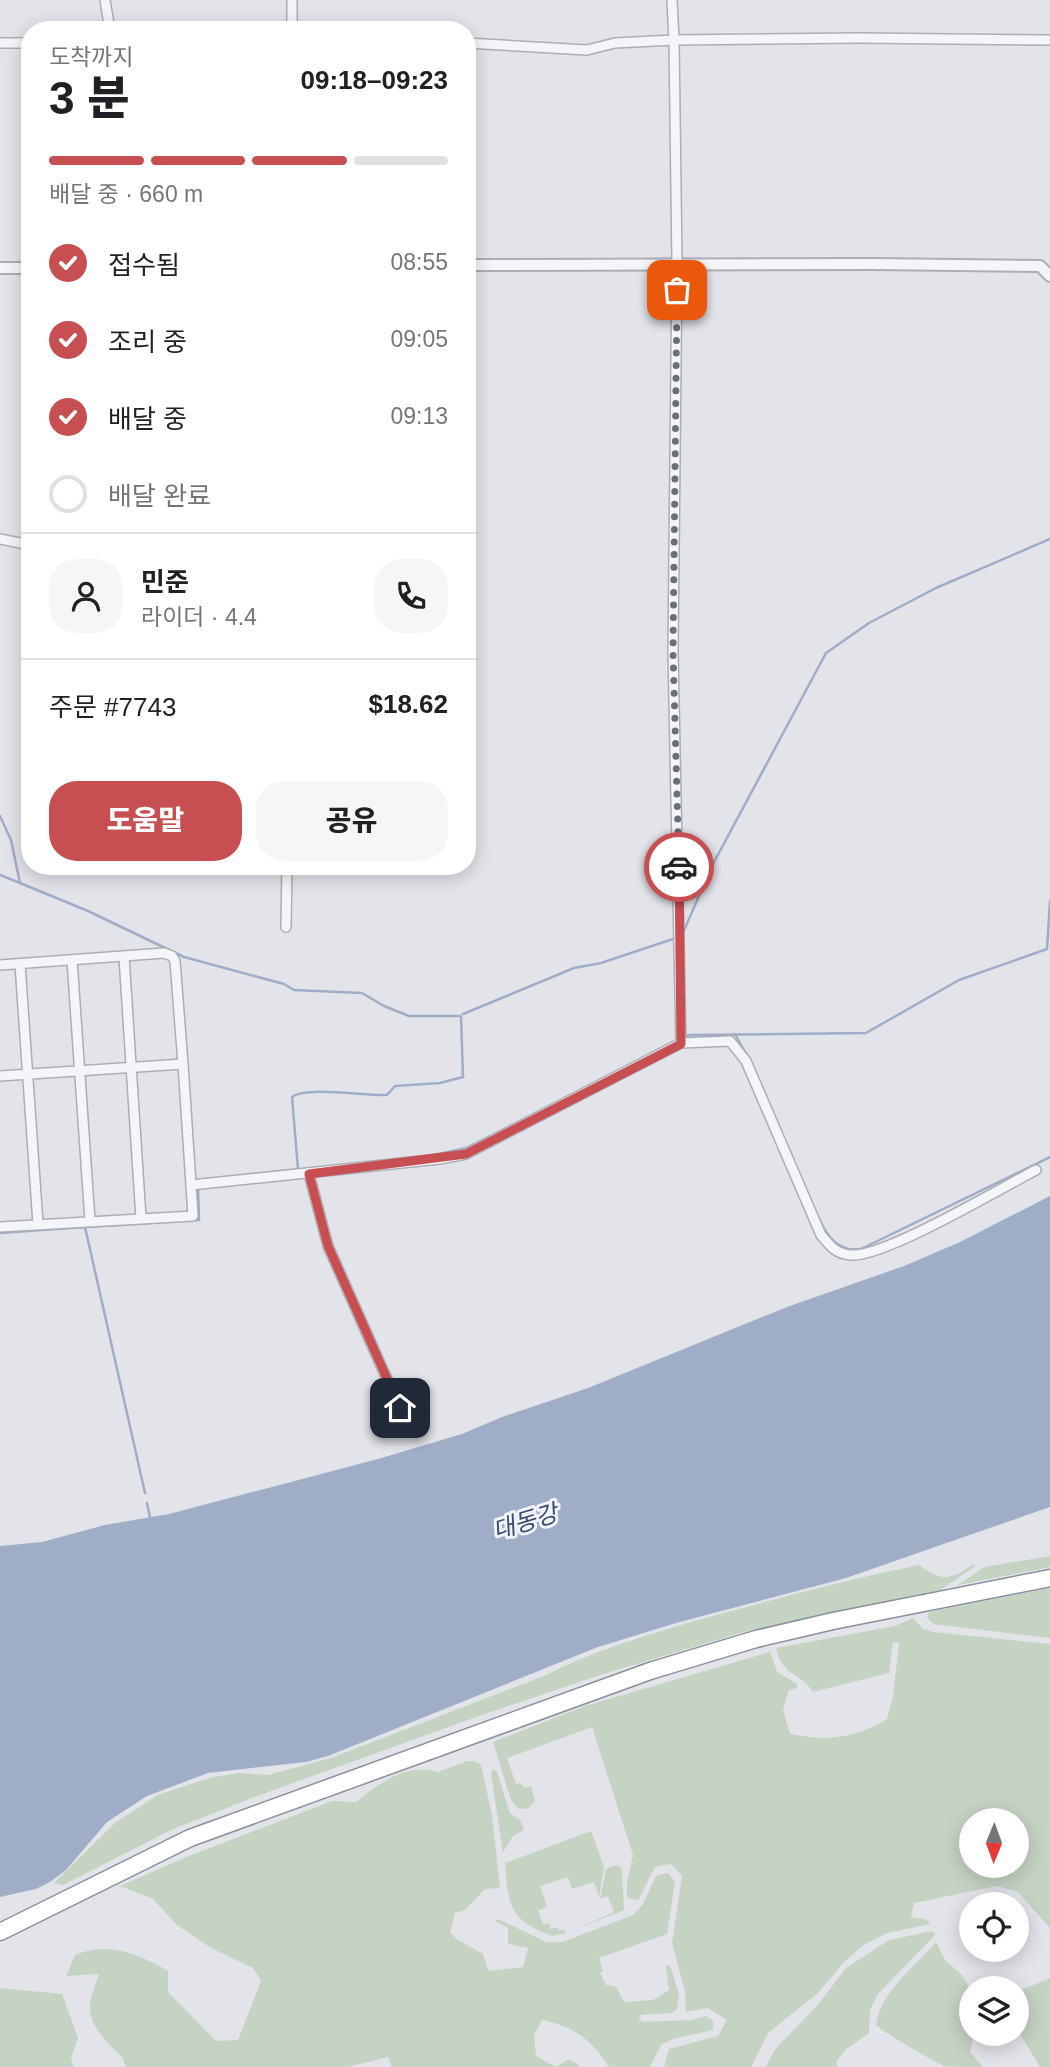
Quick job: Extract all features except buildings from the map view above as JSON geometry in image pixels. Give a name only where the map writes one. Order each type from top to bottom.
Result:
[{"type":"highway","points":[[0,1932],[190,1838],[650,1671],[756,1639],[1050,1578]]},
{"type":"street","points":[[106,0],[109,21]]},
{"type":"street","points":[[292,0],[292,21]]},
{"type":"street","points":[[672,0],[677,264],[673,652],[681,1044]]},
{"type":"street","points":[[476,44],[587,50],[615,43],[674,40],[1050,40]]},
{"type":"street","points":[[0,43],[21,43]]},
{"type":"street","points":[[476,265],[1040,266],[1050,276]]},
{"type":"street","points":[[0,268],[21,268]]},
{"type":"street","points":[[0,539],[21,543]]},
{"type":"street","points":[[286,927],[287,875]]},
{"type":"street","points":[[0,965],[164,954],[172,956],[175,961],[193,1216],[0,1227]]},
{"type":"street","points":[[124,957],[141,1218]]},
{"type":"street","points":[[72,960],[90,1221]]},
{"type":"street","points":[[20,964],[38,1224]]},
{"type":"street","points":[[191,1185],[309,1174],[466,1154],[681,1044],[730,1041],[746,1061],[821,1235],[834,1251],[851,1255],[880,1250],[1036,1170]]},
{"type":"street","points":[[0,1076],[183,1064]]},
{"type":"street","points":[[309,1174],[328,1246],[410,1431]]},
{"type":"green space","points":[[1050,1556],[1050,1567],[958,1585],[984,1567]]},
{"type":"green space","points":[[919,1565],[934,1574],[946,1577],[976,1566],[940,1590],[747,1631],[603,1674],[479,1716],[260,1795],[171,1830],[63,1885],[54,1883],[116,1822],[158,1795],[209,1778],[238,1773],[268,1775],[331,1758],[628,1641],[842,1582]]},
{"type":"green space","points":[[1050,1588],[1050,1638],[933,1624],[927,1618],[929,1612]]},
{"type":"green space","points":[[913,1618],[923,1629],[933,1632],[1050,1644],[1050,1928],[1029,1904],[1029,1892],[997,1886],[914,1903],[911,1917],[928,1920],[930,1924],[887,1933],[865,1944],[844,1962],[818,1993],[768,2033],[751,2067],[664,2067],[669,2049],[718,2036],[727,2020],[708,2008],[686,2012],[685,1991],[672,1943],[682,1876],[671,1864],[655,1867],[638,1900],[627,1898],[633,1855],[592,1727],[507,1758],[516,1784],[519,1783],[525,1788],[531,1786],[535,1802],[527,1809],[518,1808],[511,1800],[493,1742],[585,1706],[770,1652],[777,1672],[797,1684],[797,1688],[789,1690],[783,1710],[790,1734],[840,1737],[863,1731],[887,1719],[893,1697],[899,1643],[893,1642],[889,1673],[813,1692],[787,1669],[776,1648],[895,1626]]},
{"type":"green space","points":[[467,1761],[475,1761],[481,1765],[492,1815],[500,1888],[485,1889],[465,1910],[455,1913],[450,1933],[483,1954],[488,1971],[523,1967],[528,1948],[508,1944],[508,1928],[495,1921],[498,1919],[546,1942],[563,1942],[633,1915],[643,1904],[656,1876],[668,1873],[675,1882],[667,1934],[599,1958],[603,1972],[600,1973],[606,1985],[616,1987],[624,2002],[653,2000],[669,1990],[666,1966],[670,1965],[679,1994],[677,2009],[671,2013],[640,2015],[639,2019],[643,2022],[692,2020],[706,2016],[713,2021],[713,2030],[673,2039],[661,2045],[650,2067],[609,2067],[596,2049],[581,2036],[563,2026],[542,2020],[534,2035],[536,2056],[556,2067],[392,2067],[388,2057],[348,2067],[125,2067],[123,2058],[93,2022],[91,1999],[99,1974],[66,1976],[75,1955],[100,1949],[123,1951],[168,1971],[168,1992],[216,2041],[238,2040],[261,1981],[253,1968],[211,1948],[177,1925],[153,1899],[120,1886],[186,1857],[332,1801],[356,1802],[374,1788],[405,1772],[438,1772]]},
{"type":"green space","points":[[493,1769],[497,1772],[510,1813],[521,1821],[524,1830],[513,1836],[503,1852],[491,1774]]},
{"type":"green space","points":[[591,1831],[604,1867],[599,1897],[594,1882],[572,1889],[568,1877],[540,1886],[547,1907],[538,1910],[543,1924],[549,1923],[551,1929],[558,1927],[559,1931],[564,1929],[566,1933],[552,1936],[538,1930],[519,1917],[513,1909],[505,1863]]},
{"type":"green space","points":[[616,1865],[622,1868],[624,1910],[576,1929],[614,1912],[608,1896],[600,1899],[606,1869]]},
{"type":"green space","points":[[933,1931],[935,1935],[878,1994],[870,2010],[869,2033],[845,2050],[836,2062],[837,2067],[765,2067],[776,2048],[817,2006],[846,1968],[889,1940]]},
{"type":"green space","points":[[936,1942],[945,1960],[962,1976],[959,1976],[959,2046],[971,2046],[970,2052],[983,2067],[944,2066],[876,2025],[884,2001]]},
{"type":"green space","points":[[1050,1978],[1050,2067],[1040,2067],[1027,2046],[1029,1987]]},
{"type":"green space","points":[[0,1988],[62,1994],[78,2038],[71,2058],[74,2067],[0,2067]]},
{"type":"green space","points":[[569,2059],[581,2067],[556,2067]]},
{"type":"water","name":"대동강","points":[[1050,1196],[1050,1507],[846,1578],[676,1623],[598,1647],[328,1756],[306,1762],[208,1773],[147,1796],[107,1822],[66,1870],[50,1882],[36,1889],[0,1897],[0,1546],[42,1542],[105,1525],[169,1514],[462,1434],[502,1417],[588,1388],[787,1307],[904,1266],[960,1242]]},
{"type":"waterway","points":[[682,935],[713,864],[826,653],[869,623],[936,588],[1050,539]]},
{"type":"waterway","points":[[0,816],[11,840],[20,883],[88,911],[184,957],[284,984],[294,990],[362,993],[409,1016],[460,1016]]},
{"type":"waterway","points":[[0,875],[20,883]]},
{"type":"waterway","points":[[683,1038],[690,1035],[866,1033],[959,980],[1047,949],[1050,901]]},
{"type":"waterway","points":[[463,1014],[574,968],[601,963],[676,938]]},
{"type":"waterway","points":[[298,1169],[292,1097],[310,1092],[387,1095],[395,1086],[440,1083],[463,1077],[461,1016]]},
{"type":"waterway","points":[[735,1034],[747,1056]]},
{"type":"waterway","points":[[434,1155],[466,1148],[509,1127]]},
{"type":"waterway","points":[[810,1200],[828,1235],[834,1241],[842,1247],[861,1249],[1050,1157]]},
{"type":"waterway","points":[[198,1180],[302,1169]]},
{"type":"waterway","points":[[193,1220],[199,1220],[198,1187]]},
{"type":"waterway","points":[[85,1227],[151,1223]]},
{"type":"waterway","points":[[0,1233],[85,1227],[145,1493]]},
{"type":"waterway","points":[[147,1503],[150,1517]]},
{"type":"way so far","points":[[677,290],[673,652],[679,867]]},
{"type":"route","points":[[400,1408],[328,1246],[309,1174],[466,1154],[681,1044],[679,867]]}]
